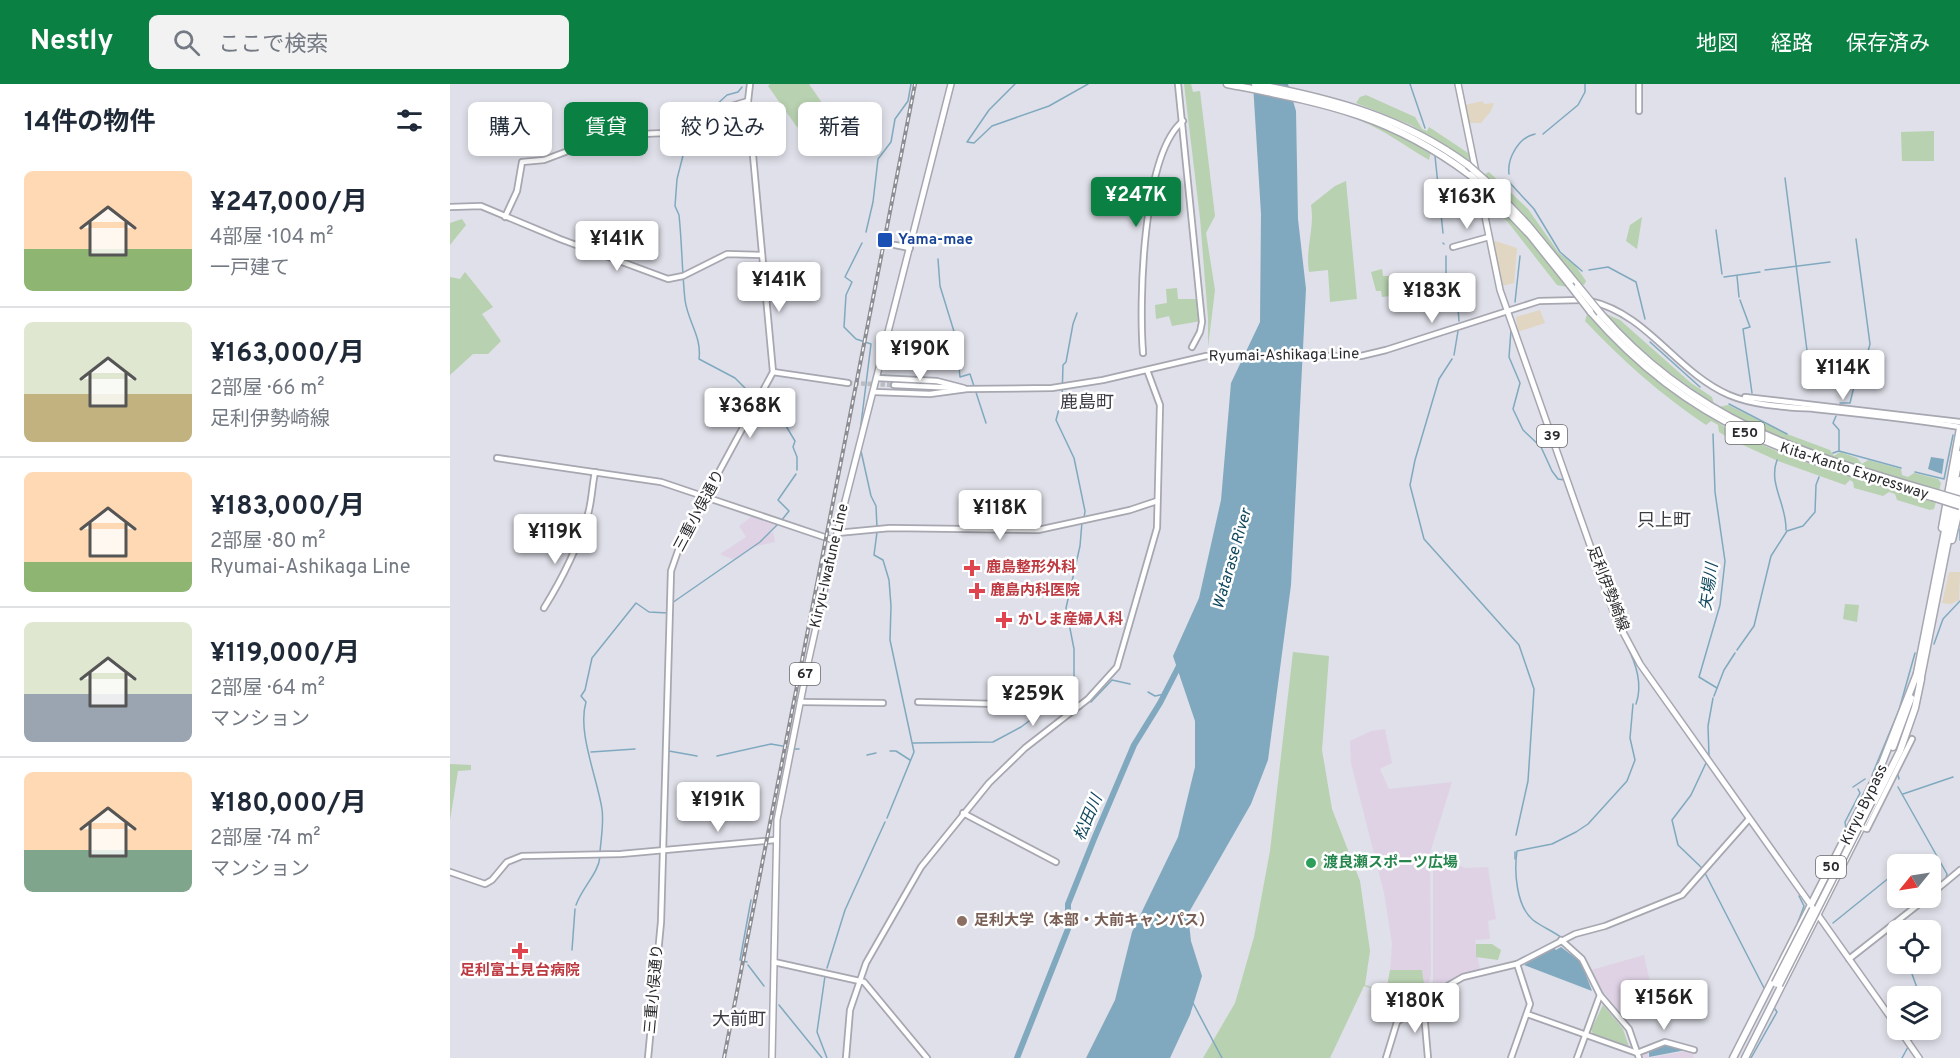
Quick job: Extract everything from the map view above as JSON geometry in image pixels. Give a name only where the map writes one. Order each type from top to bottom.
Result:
[{"type":"highway","name":"Kita-Kanto Expressway","points":[[1227,84],[1360,111],[1422,142],[1485,188],[1525,229],[1590,311],[1628,351],[1688,400],[1738,430],[1801,458],[1960,500]]},
{"type":"highway","name":"Kita-Kanto Expressway","points":[[1255,84],[1360,111],[1425,136],[1468,165],[1527,224],[1600,313],[1653,366],[1692,396],[1729,418],[1805,453],[1932,494],[1960,506]]},
{"type":"highway","name":"50","points":[[1940,571],[1939,548],[1960,428]]},
{"type":"highway","name":"50","points":[[1940,571],[1960,454]]},
{"type":"highway","name":"Kiryu Bypass","points":[[1870,800],[1899,733],[1918,670],[1960,480]]},
{"type":"highway","name":"50","points":[[1940,571],[1960,506]]},
{"type":"highway","name":"Kiryu Bypass","points":[[1735,1058],[1777,984],[1897,749],[1921,679],[1940,571]]},
{"type":"highway","name":"50","points":[[1735,1058],[1889,748],[1918,670]]},
{"type":"highway","name":"50","points":[[1744,1058],[1818,916],[1904,742],[1921,679]]},
{"type":"highway","name":"Kiryu Bypass","points":[[1744,1058],[1777,984]]},
{"type":"main road","name":"Kiryu-Iwafune Line","points":[[772,1058],[775,840],[800,702],[837,533],[951,84]]},
{"type":"main road","name":"足利伊勢崎線","points":[[1458,84],[1499,284],[1606,595],[1621,631],[1640,664],[1887,1013]]},
{"type":"main road","name":"足利伊勢崎線","points":[[1906,1040],[1919,1058]]},
{"type":"street","points":[[750,84],[748,101],[773,372],[848,383]]},
{"type":"street","points":[[1178,84],[1202,322],[1200,332],[1192,347]]},
{"type":"street","points":[[1639,84],[1639,111]]},
{"type":"street","points":[[506,217],[517,191],[522,162],[544,160],[567,151],[600,151],[646,133],[687,132],[715,111],[748,101]]},
{"type":"street","points":[[1143,353],[1142,271],[1156,178],[1163,153],[1183,121]]},
{"type":"street","points":[[450,207],[478,205],[668,279],[682,276],[727,254],[762,255]]},
{"type":"street","points":[[1453,247],[1489,237]]},
{"type":"street","points":[[896,245],[910,248]]},
{"type":"street","name":"Ryumai-Ashikaga Line","points":[[874,392],[930,394],[966,389],[1061,387],[1210,356],[1361,356],[1539,301],[1562,298],[1606,305],[1632,318],[1693,372],[1720,389],[1765,400],[1960,422]]},
{"type":"street","points":[[846,1058],[850,1010],[860,980],[872,952],[916,875],[963,813],[1015,756],[1093,694],[1116,667],[1155,539],[1160,405],[1147,370]]},
{"type":"street","name":"三重小俣通り","points":[[648,1058],[661,922],[669,581],[681,542],[707,499],[773,372]]},
{"type":"street","name":"Ryumai-Ashikaga Line","points":[[877,378],[937,381],[966,389]]},
{"type":"street","points":[[894,385],[966,389]]},
{"type":"street","points":[[1720,389],[1752,402],[1960,428]]},
{"type":"street","points":[[496,458],[661,482],[836,541]]},
{"type":"street","points":[[544,608],[568,565],[582,529],[590,503],[595,472]]},
{"type":"street","points":[[837,533],[890,528],[1038,530],[1130,510],[1157,501]]},
{"type":"street","points":[[800,702],[884,703]]},
{"type":"street","points":[[918,702],[1079,706]]},
{"type":"street","points":[[1852,824],[1862,829],[1869,826],[1912,739]]},
{"type":"street","points":[[963,813],[1056,862]]},
{"type":"street","points":[[1386,1058],[1397,1022],[1423,1001],[1463,977],[1517,964],[1561,940],[1682,895],[1749,819]]},
{"type":"street","points":[[450,872],[485,884],[492,880],[507,862],[517,856],[590,856],[775,840]]},
{"type":"street","points":[[1941,886],[1960,870]]},
{"type":"street","points":[[1849,959],[1914,908]]},
{"type":"street","points":[[1561,940],[1582,958],[1600,995],[1629,1029],[1638,1055]]},
{"type":"street","points":[[774,962],[860,980],[874,991],[927,1058]]},
{"type":"street","points":[[1511,1058],[1527,1014],[1530,998],[1517,964]]},
{"type":"street","points":[[1577,1058],[1600,995]]},
{"type":"street","points":[[1423,1001],[1428,1058]]},
{"type":"street","points":[[1527,1014],[1638,1055],[1665,1042],[1694,1050]]},
{"type":"shaded area","points":[[1483,101],[1484,104],[1494,103],[1491,111],[1481,123],[1469,123],[1465,105]]},
{"type":"shaded area","points":[[1492,240],[1517,248],[1514,283],[1502,286]]},
{"type":"shaded area","points":[[1540,310],[1545,323],[1518,332],[1516,317]]},
{"type":"shaded area","points":[[752,516],[776,524],[766,535],[773,532],[775,542],[754,547],[734,560],[720,554],[746,537],[739,526]]},
{"type":"shaded area","points":[[1949,572],[1960,572],[1959,600],[1951,604],[1942,603]]},
{"type":"shaded area","points":[[1385,729],[1392,763],[1380,769],[1389,789],[1452,782],[1430,853],[1431,974],[1426,993],[1422,970],[1390,970],[1392,944],[1384,893],[1351,763],[1350,741],[1371,731]]},
{"type":"shaded area","points":[[1436,855],[1465,868],[1488,867],[1496,919],[1488,921],[1490,939],[1475,940],[1480,970],[1457,977],[1433,992],[1433,861],[1436,860]]},
{"type":"shaded area","points":[[1644,955],[1655,1005],[1628,1021],[1600,988],[1591,970]]},
{"type":"shaded area","points":[[1647,1050],[1649,1058],[1644,1058],[1642,1053]]},
{"type":"shaded area","points":[[1687,1051],[1692,1052],[1694,1058],[1649,1058]]},
{"type":"green space","points":[[770,84],[809,84],[821,102],[798,102],[798,127],[786,111],[786,102],[779,102],[768,86]]},
{"type":"green space","points":[[1184,84],[1191,84],[1193,92],[1200,91],[1215,216],[1206,233],[1215,290],[1208,347],[1200,218]]},
{"type":"green space","points":[[1366,95],[1415,117],[1422,129],[1427,131],[1429,127],[1468,153],[1471,163],[1411,125],[1356,103],[1360,97]]},
{"type":"green space","points":[[1359,117],[1396,132],[1431,151],[1429,160],[1386,133],[1359,120]]},
{"type":"green space","points":[[1934,131],[1934,161],[1902,161],[1901,132]]},
{"type":"green space","points":[[1489,172],[1528,209],[1559,253],[1575,265],[1586,281],[1584,285],[1578,282],[1530,221],[1485,174]]},
{"type":"green space","points":[[1346,181],[1357,299],[1330,302],[1328,270],[1309,272],[1311,205],[1335,186]]},
{"type":"green space","points":[[1483,191],[1523,232],[1567,287],[1557,285],[1507,221],[1485,201]]},
{"type":"green space","points":[[1642,217],[1637,249],[1626,241],[1630,225]]},
{"type":"green space","points":[[462,219],[466,225],[450,245],[450,223]]},
{"type":"green space","points":[[1382,269],[1383,276],[1389,276],[1390,296],[1382,297],[1381,291],[1376,291],[1371,272]]},
{"type":"green space","points":[[465,272],[493,307],[482,314],[501,341],[488,354],[473,354],[450,375],[450,277],[460,279]]},
{"type":"green space","points":[[1177,288],[1178,299],[1199,299],[1201,321],[1172,326],[1169,316],[1156,319],[1155,305],[1167,303],[1166,289]]},
{"type":"green space","points":[[1604,313],[1620,320],[1691,383],[1712,397],[1714,403],[1667,371]]},
{"type":"green space","points":[[1587,314],[1653,377],[1726,428],[1789,457],[1932,500],[1936,502],[1934,509],[1930,510],[1897,500],[1895,494],[1889,492],[1883,496],[1854,488],[1850,480],[1845,485],[1778,461],[1732,440],[1719,432],[1718,425],[1711,421],[1706,425],[1673,402],[1643,376],[1585,321]]},
{"type":"green space","points":[[1728,405],[1787,434],[1830,450],[1834,456],[1840,452],[1857,458],[1862,464],[1868,460],[1901,469],[1902,475],[1908,477],[1914,473],[1938,479],[1941,483],[1939,491],[1806,448],[1720,407]]},
{"type":"green space","points":[[1845,604],[1859,605],[1857,622],[1843,619]]},
{"type":"green space","name":"渡良瀬スポーツ広場","points":[[1293,652],[1329,656],[1322,750],[1332,809],[1360,881],[1370,951],[1365,985],[1386,992],[1390,970],[1422,970],[1426,996],[1403,1012],[1388,1009],[1384,1011],[1386,993],[1364,986],[1330,1058],[1203,1058],[1235,1003],[1254,937],[1270,851]]},
{"type":"green space","points":[[450,764],[471,765],[471,770],[458,771],[450,820]]},
{"type":"green space","points":[[1476,944],[1492,944],[1501,950],[1498,960],[1476,957]]},
{"type":"green space","points":[[1603,1005],[1623,1029],[1629,1047],[1594,1035],[1591,1030]]},
{"type":"water","name":"Watarase River","points":[[1253,84],[1288,84],[1296,111],[1298,219],[1306,289],[1291,585],[1268,760],[1251,804],[1188,914],[1191,941],[1202,976],[1190,1015],[1170,1058],[1086,1058],[1115,1000],[1132,932],[1178,837],[1195,767],[1195,721],[1173,656],[1199,598],[1221,500],[1231,383],[1260,322],[1261,214]]},
{"type":"water","points":[[1931,457],[1944,459],[1942,474],[1928,469]]},
{"type":"water","points":[[1561,947],[1581,962],[1592,991],[1524,965],[1554,948],[1556,950]]},
{"type":"water","points":[[1670,1044],[1686,1050],[1649,1057],[1649,1051]]},
{"type":"waterway","points":[[866,232],[873,202],[878,159],[891,142],[895,119],[908,101],[911,84]]},
{"type":"waterway","points":[[1015,84],[989,110],[967,142],[974,143],[992,126],[1049,106],[1088,84]]},
{"type":"waterway","points":[[1410,84],[1425,128]]},
{"type":"waterway","name":"矢場川","points":[[1543,134],[1578,105],[1585,92],[1585,84]]},
{"type":"waterway","points":[[719,102],[727,95],[738,92],[742,87]]},
{"type":"waterway","name":"矢場川","points":[[1509,174],[1510,161],[1515,149],[1524,139],[1535,134]]},
{"type":"waterway","points":[[683,156],[677,179],[675,206],[679,215],[685,300],[699,344],[699,359],[735,378],[755,398]]},
{"type":"waterway","points":[[1435,156],[1443,233]]},
{"type":"waterway","points":[[1785,178],[1810,374]]},
{"type":"waterway","name":"矢場川","points":[[1510,183],[1534,209],[1560,252],[1582,271]]},
{"type":"waterway","points":[[1716,230],[1722,274]]},
{"type":"waterway","points":[[1840,403],[1850,403],[1858,370],[1866,359],[1870,344],[1856,239]]},
{"type":"waterway","points":[[860,432],[871,344],[856,339],[844,327],[846,295],[852,282],[845,277],[862,243]]},
{"type":"waterway","points":[[1446,256],[1446,286],[1439,294],[1458,308],[1459,321]]},
{"type":"waterway","points":[[1515,302],[1520,256]]},
{"type":"waterway","points":[[938,259],[940,286],[956,338],[960,377],[970,374],[986,423]]},
{"type":"waterway","points":[[1765,270],[1830,262]]},
{"type":"waterway","name":"矢場川","points":[[1589,270],[1608,267],[1636,282],[1645,319]]},
{"type":"waterway","points":[[1724,277],[1760,272]]},
{"type":"waterway","points":[[1737,276],[1739,297]]},
{"type":"waterway","points":[[1740,300],[1750,327],[1743,329],[1752,393]]},
{"type":"waterway","points":[[1077,313],[1066,362],[1063,365],[1062,398],[1056,420],[1074,458],[1085,511],[1084,518]]},
{"type":"waterway","points":[[1511,330],[1509,357],[1520,383],[1513,409],[1523,430],[1541,447],[1552,471],[1558,479],[1564,480]]},
{"type":"waterway","points":[[1454,355],[1458,331]]},
{"type":"waterway","name":"矢場川","points":[[1650,342],[1700,387]]},
{"type":"waterway","points":[[1452,359],[1439,379],[1410,485],[1424,539],[1519,645],[1534,689],[1528,781],[1516,835]]},
{"type":"waterway","points":[[760,402],[771,412],[776,423],[786,426],[795,441],[793,447],[797,457],[797,470]]},
{"type":"waterway","points":[[1729,404],[1787,434]]},
{"type":"waterway","points":[[1836,416],[1833,423],[1839,430],[1839,450]]},
{"type":"waterway","name":"矢場川","points":[[1713,434],[1715,492],[1725,561],[1720,605],[1699,677],[1717,688]]},
{"type":"waterway","points":[[1915,472],[1944,479],[1953,435]]},
{"type":"waterway","points":[[861,451],[871,496],[876,506],[877,528]]},
{"type":"waterway","points":[[1833,453],[1839,451],[1901,468]]},
{"type":"waterway","points":[[1777,460],[1776,486],[1784,512],[1786,530]]},
{"type":"waterway","points":[[781,521],[789,511],[778,500],[796,474]]},
{"type":"waterway","points":[[1737,650],[1754,626],[1771,556],[1787,531],[1803,526],[1815,512],[1816,485],[1819,477]]},
{"type":"waterway","points":[[1566,486],[1579,522]]},
{"type":"waterway","points":[[1054,703],[1059,699],[1065,680],[1074,677],[1074,649],[1066,608],[1080,546],[1082,522]]},
{"type":"waterway","points":[[672,603],[760,542],[778,524]]},
{"type":"waterway","points":[[1960,529],[1960,540]]},
{"type":"waterway","points":[[877,532],[874,555],[883,560],[889,580],[890,640],[914,752],[887,818]]},
{"type":"waterway","points":[[1934,644],[1943,619],[1960,601]]},
{"type":"waterway","points":[[600,852],[602,809],[586,741],[584,727],[586,702],[581,696],[585,690],[592,658],[636,603],[649,612],[668,613]]},
{"type":"waterway","points":[[1627,646],[1638,674],[1639,689],[1636,704]]},
{"type":"waterway","points":[[1714,696],[1724,670],[1735,653]]},
{"type":"waterway","points":[[1872,775],[1899,710],[1915,653]]},
{"type":"waterway","name":"松田川","points":[[1017,1058],[1068,929],[1068,904],[1094,839],[1134,745],[1160,703],[1180,664]]},
{"type":"waterway","points":[[1091,702],[1112,680],[1130,684]]},
{"type":"waterway","points":[[1148,692],[1155,696],[1165,694]]},
{"type":"waterway","name":"矢場川","points":[[1709,756],[1708,726],[1713,698]]},
{"type":"waterway","points":[[1562,938],[1527,914],[1516,878],[1517,851],[1552,844],[1576,832],[1588,824],[1627,781],[1635,760],[1630,738],[1633,704]]},
{"type":"waterway","points":[[913,743],[993,742],[1021,727],[1048,707]]},
{"type":"waterway","points":[[717,756],[771,744],[788,747]]},
{"type":"waterway","points":[[591,752],[635,749]]},
{"type":"waterway","points":[[794,749],[799,749]]},
{"type":"waterway","points":[[669,751],[697,756]]},
{"type":"waterway","points":[[890,751],[896,751],[910,760]]},
{"type":"waterway","points":[[867,755],[876,753]]},
{"type":"waterway","name":"矢場川","points":[[1702,868],[1678,845],[1672,820],[1691,795],[1706,763]]},
{"type":"waterway","points":[[1898,775],[1899,779]]},
{"type":"waterway","points":[[1903,794],[1953,777]]},
{"type":"waterway","points":[[1853,787],[1865,779]]},
{"type":"waterway","points":[[1898,787],[1947,874],[1946,878]]},
{"type":"waterway","points":[[1818,884],[1846,829],[1845,822],[1860,793],[1858,789]]},
{"type":"waterway","points":[[827,968],[845,910],[885,822]]},
{"type":"waterway","points":[[1515,852],[1515,859]]},
{"type":"waterway","points":[[576,905],[600,857]]},
{"type":"waterway","points":[[1952,874],[1960,867]]},
{"type":"waterway","name":"矢場川","points":[[1705,873],[1764,988]]},
{"type":"waterway","points":[[1941,882],[1948,877]]},
{"type":"waterway","points":[[1833,923],[1887,879]]},
{"type":"waterway","points":[[1798,922],[1804,906],[1799,896]]},
{"type":"waterway","points":[[747,962],[740,960],[751,900]]},
{"type":"waterway","points":[[1894,920],[1909,908]]},
{"type":"waterway","points":[[572,950],[575,909]]},
{"type":"waterway","points":[[748,965],[764,986]]},
{"type":"waterway","points":[[1912,974],[1916,986]]},
{"type":"waterway","points":[[825,976],[817,1032],[827,1058]]},
{"type":"waterway","points":[[1193,1003],[1222,1058]]},
{"type":"waterway","points":[[779,1005],[822,1058]]},
{"type":"waterway","name":"矢場川","points":[[1751,1058],[1777,1012],[1775,1009]]},
{"type":"waterway","points":[[1902,1058],[1908,1047]]},
{"type":"tunnel","points":[[848,383],[894,385]]},
{"type":"railway","points":[[724,1058],[915,84]]},
{"type":"place","name":"Yama-mae","points":[[885,240]]},
{"type":"place","name":"鹿島整形外科","points":[[972,568]]},
{"type":"place","name":"鹿島内科医院","points":[[977,591]]},
{"type":"place","name":"かしま産婦人科","points":[[1004,620]]},
{"type":"place","name":"渡良瀬スポーツ広場","points":[[1311,863]]},
{"type":"place","name":"足利大学（本部・大前キャンパス）","points":[[962,921]]},
{"type":"place","name":"足利富士見台病院","points":[[520,951]]},
{"type":"district","name":"鹿島町","points":[[1087,403]]},
{"type":"district","name":"只上町","points":[[1664,521]]},
{"type":"district","name":"大前町","points":[[739,1020]]}]
